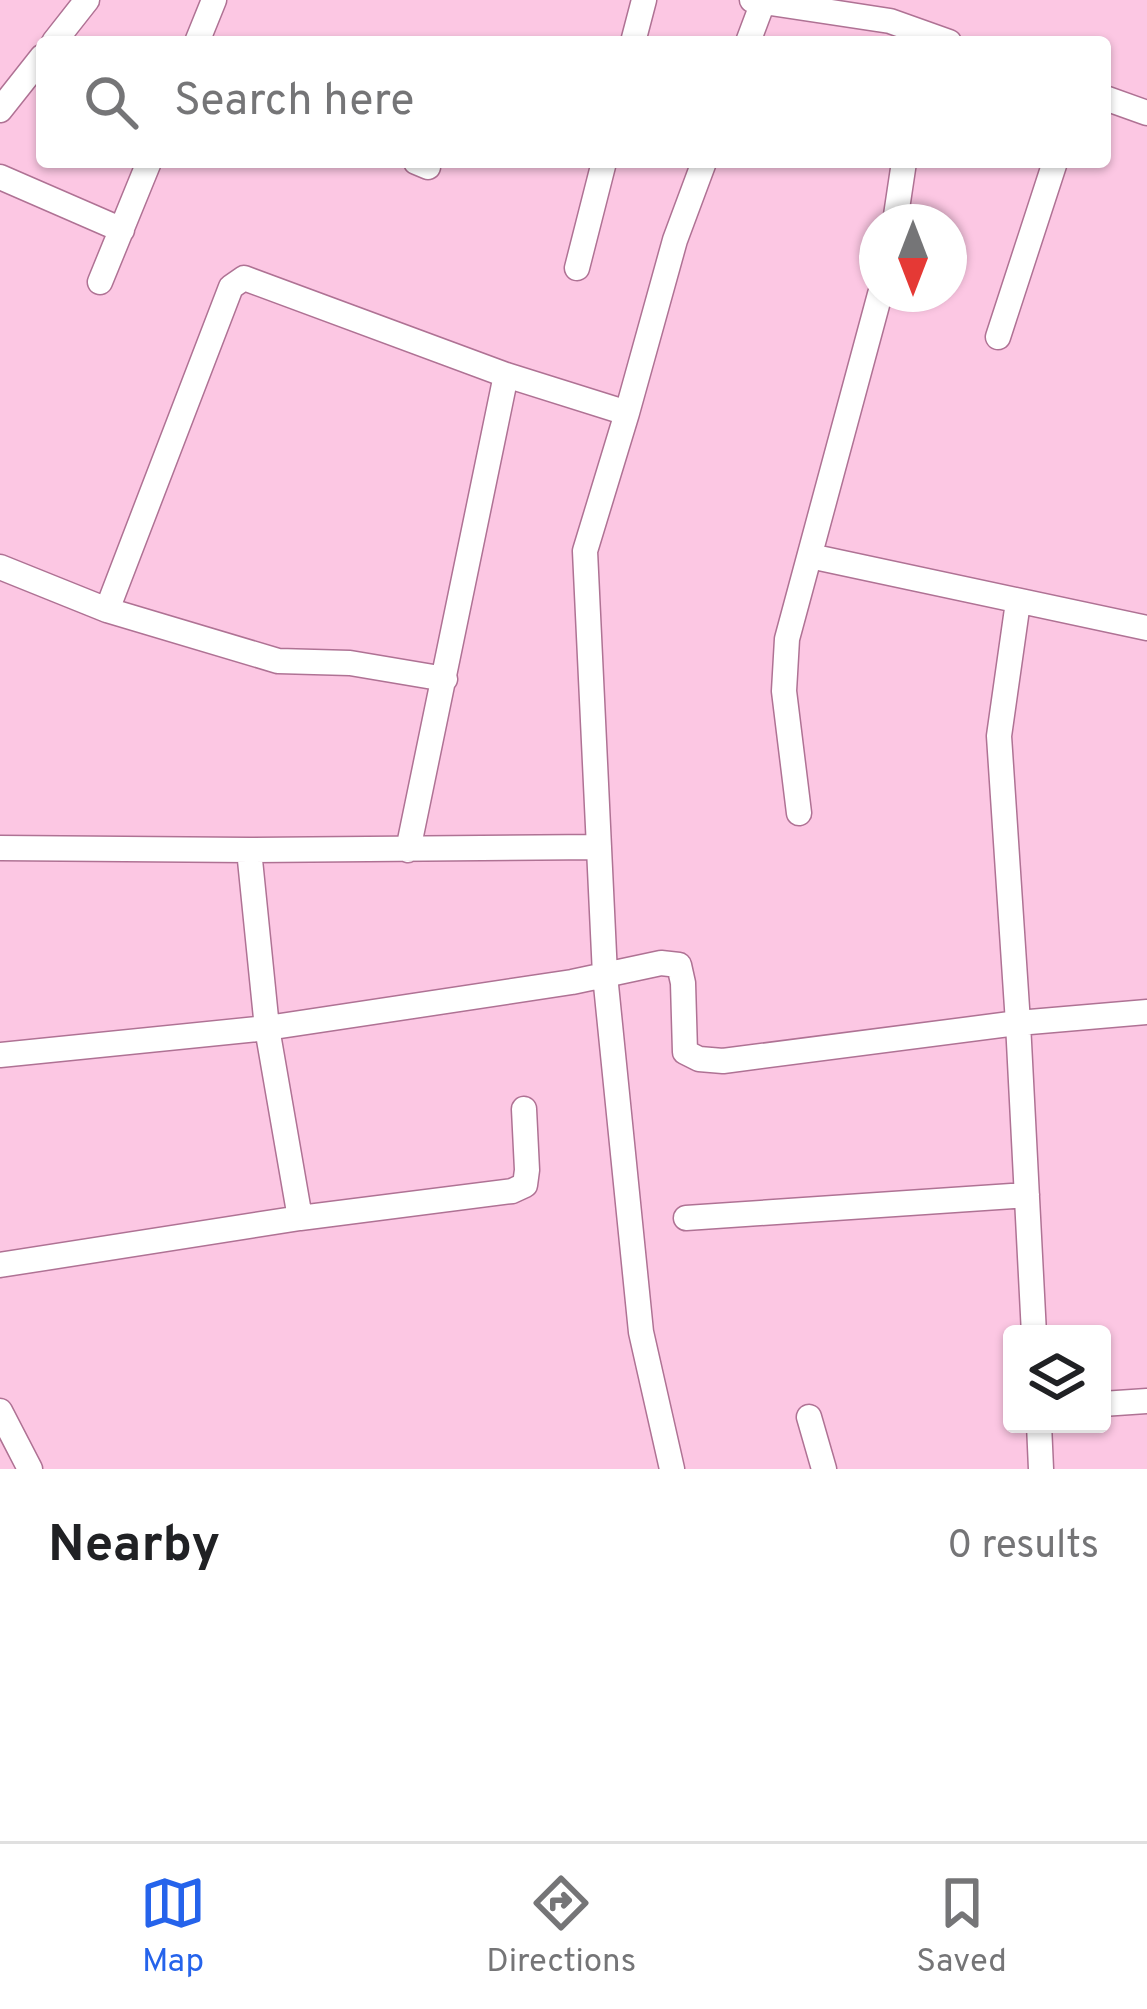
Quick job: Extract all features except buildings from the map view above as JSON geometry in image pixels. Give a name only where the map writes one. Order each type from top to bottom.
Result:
[{"type":"street","points":[[59,36],[87,0]]},
{"type":"street","points":[[199,36],[214,0]]},
{"type":"street","points":[[635,36],[644,0]]},
{"type":"street","points":[[749,36],[757,1],[890,21],[917,36]]},
{"type":"street","points":[[0,110],[36,65]]},
{"type":"street","points":[[1111,100],[1147,112]]},
{"type":"street","points":[[100,282],[146,168]]},
{"type":"street","points":[[578,268],[603,168]]},
{"type":"street","points":[[672,1469],[641,1332],[605,975],[585,551],[675,240],[702,168]]},
{"type":"street","points":[[898,204],[903,168]]},
{"type":"street","points":[[998,337],[1053,168]]},
{"type":"street","points":[[0,177],[122,230]]},
{"type":"street","points":[[107,610],[231,286],[244,278],[506,375],[627,413]]},
{"type":"street","points":[[799,813],[784,691],[788,639],[875,312]]},
{"type":"street","points":[[408,850],[506,375]]},
{"type":"street","points":[[809,556],[1147,628]]},
{"type":"street","points":[[0,567],[107,610],[278,661],[350,663],[445,679]]},
{"type":"street","points":[[1018,602],[999,736],[1034,1325]]},
{"type":"street","points":[[0,848],[599,847]]},
{"type":"street","points":[[250,850],[267,1028],[300,1218]]},
{"type":"street","points":[[0,1054],[267,1028],[661,963],[680,965],[685,1052],[699,1059],[723,1061],[1018,1023],[1147,1012]]},
{"type":"street","points":[[0,1265],[300,1218],[512,1191],[525,1185],[524,1109]]},
{"type":"street","points":[[686,1218],[1027,1195]]},
{"type":"street","points":[[1111,1403],[1147,1401]]},
{"type":"street","points":[[0,1411],[30,1469]]},
{"type":"street","points":[[809,1417],[824,1469]]},
{"type":"street","points":[[1039,1433],[1041,1469]]}]
